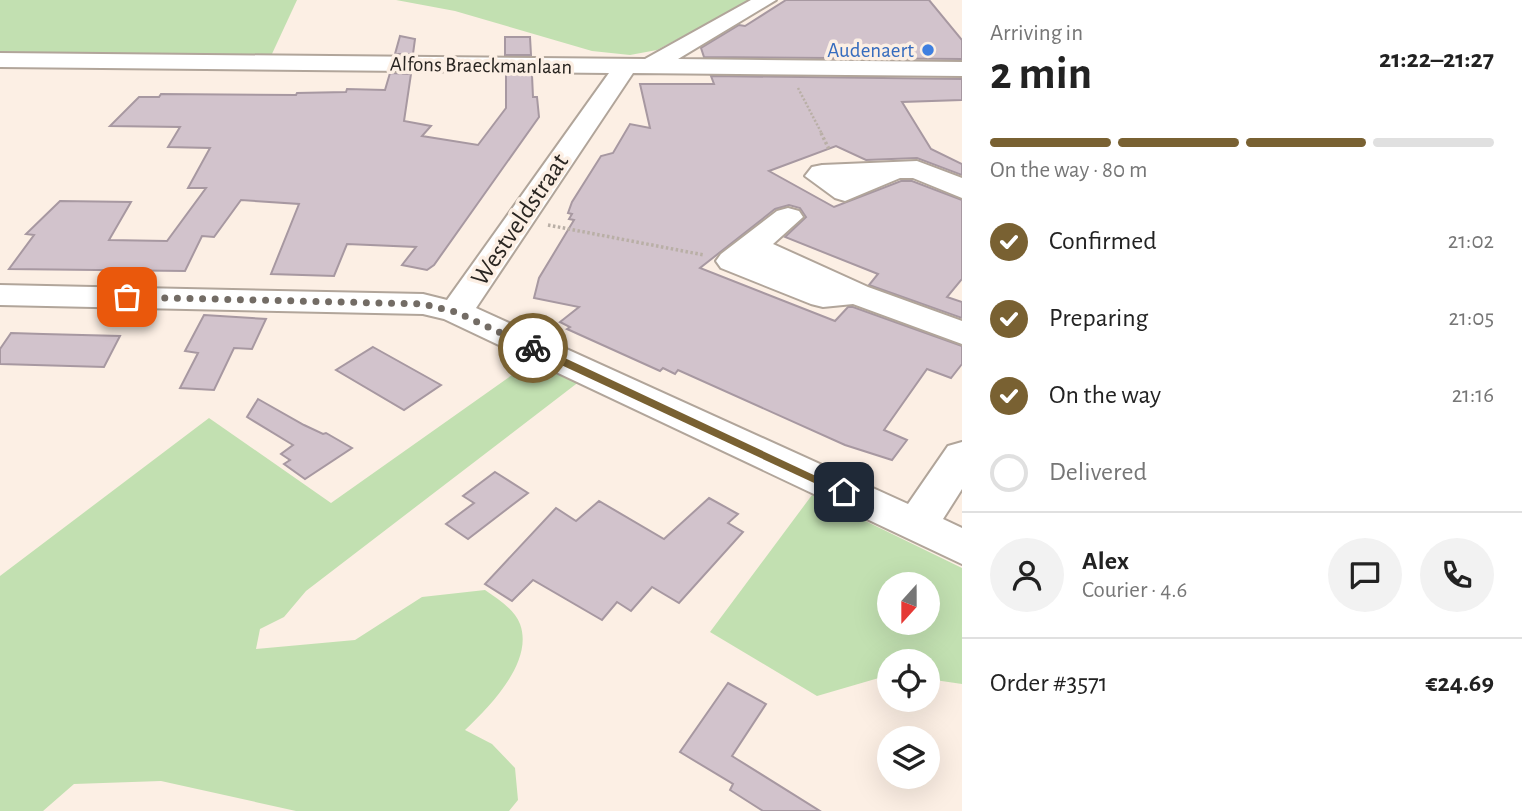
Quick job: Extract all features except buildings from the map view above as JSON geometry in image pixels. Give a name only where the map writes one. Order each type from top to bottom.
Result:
[{"type":"street","points":[[638,66],[766,0]]},
{"type":"street","name":"Alfons Braeckmanlaan","points":[[0,60],[962,69]]},
{"type":"street","points":[[574,66],[588,116]]},
{"type":"street","name":"Westveldstraat","points":[[638,66],[588,116],[456,312],[962,547]]},
{"type":"street","points":[[841,172],[926,171],[962,189]]},
{"type":"street","points":[[741,253],[788,217]]},
{"type":"street","points":[[741,253],[833,281],[856,294],[962,333]]},
{"type":"street","points":[[0,295],[410,304],[456,312]]},
{"type":"street","points":[[917,525],[962,456]]},
{"type":"path","points":[[787,68],[841,172]]},
{"type":"path","points":[[519,219],[741,253]]},
{"type":"green space","points":[[0,0],[297,0],[271,56],[0,55]]},
{"type":"green space","points":[[396,0],[751,0],[657,50],[630,55],[592,51],[455,11]]},
{"type":"green space","points":[[536,358],[580,381],[306,591],[284,617],[260,629],[256,649],[355,640],[422,597],[485,590],[505,604],[517,618],[523,638],[521,653],[497,696],[465,730],[492,744],[515,768],[518,800],[509,811],[296,811],[161,781],[74,784],[43,811],[0,811],[0,576],[209,418],[331,503]]},
{"type":"green space","points":[[812,495],[962,568],[962,684],[940,681],[940,649],[877,649],[877,678],[817,696],[710,632]]},
{"type":"way so far","points":[[127,297],[423,304],[456,312],[533,348]]},
{"type":"place","name":"Audenaert","points":[[928,50]]},
{"type":"route","points":[[533,348],[844,492]]}]
